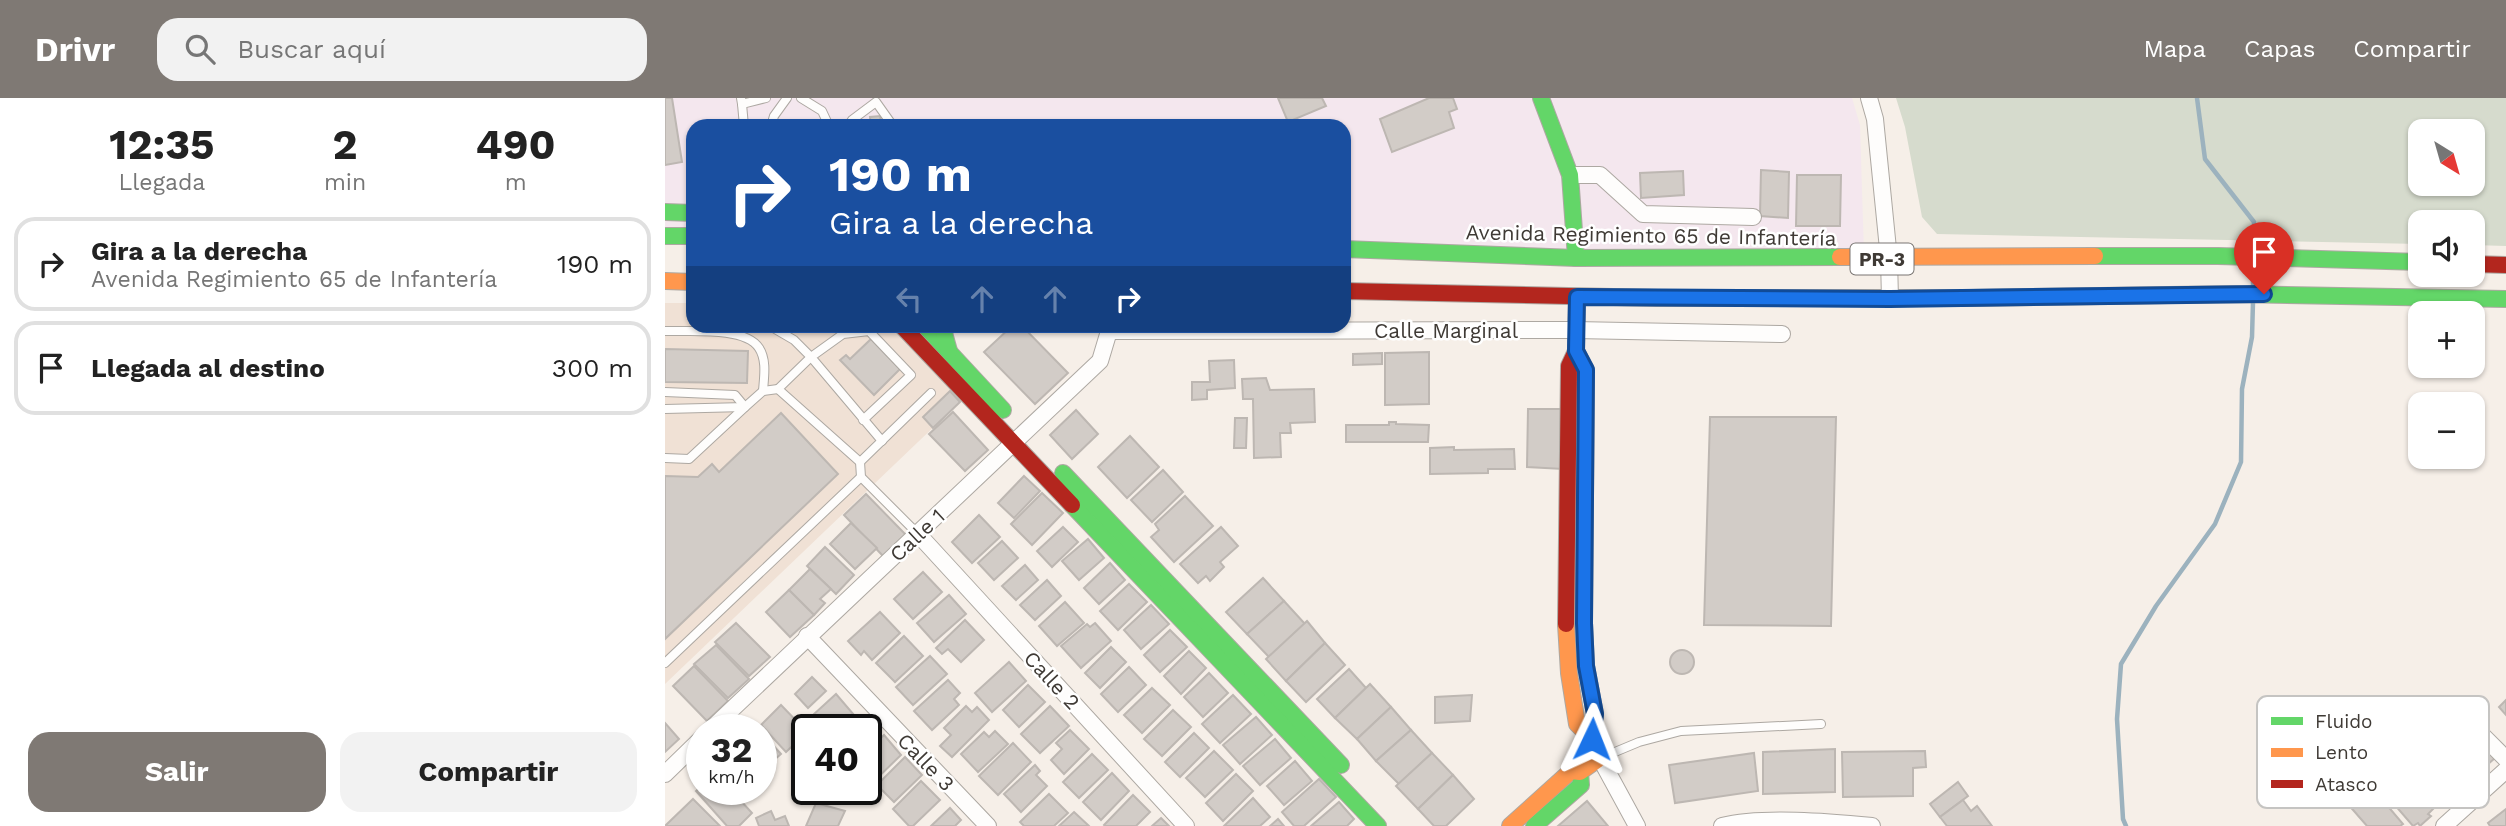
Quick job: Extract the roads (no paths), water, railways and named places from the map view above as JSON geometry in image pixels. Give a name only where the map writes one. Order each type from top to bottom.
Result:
[{"type":"street","points":[[1541,98],[1570,176],[1576,258]]},
{"type":"street","points":[[1869,98],[1875,119],[1889,259],[1890,299]]},
{"type":"street","points":[[1570,176],[1600,175],[1643,214],[1753,216]]},
{"type":"street","points":[[665,212],[686,213]]},
{"type":"street","points":[[665,236],[686,236]]},
{"type":"street","name":"Avenida Regimiento 65 de Infantería","points":[[1351,249],[1576,258],[2218,256],[2408,262]]},
{"type":"street","points":[[2485,264],[2506,265]]},
{"type":"street","points":[[665,281],[686,282]]},
{"type":"street","name":"PR-3","points":[[1351,291],[1577,297],[1890,299],[2237,294],[2506,299]]},
{"type":"street","points":[[1577,297],[1576,351],[1586,370],[1586,666],[1595,714],[1592,739]]},
{"type":"street","name":"Calle Marginal","points":[[1351,330],[1575,330],[1781,334]]},
{"type":"street","points":[[909,333],[1019,437],[1397,824]]},
{"type":"street","points":[[932,333],[1170,610],[1378,826]]},
{"type":"street","points":[[944,333],[949,351]]},
{"type":"street","name":"Calle 1","points":[[727,714],[1100,361],[1108,333]]},
{"type":"street","points":[[1576,351],[1569,366],[1566,588],[1569,673],[1577,724],[1592,739],[1637,826]]},
{"type":"street","points":[[1568,416],[1585,415]]},
{"type":"street","points":[[1567,476],[1585,475]]},
{"type":"street","name":"Calle 2","points":[[918,534],[1186,826]]},
{"type":"street","points":[[1566,588],[1585,587]]},
{"type":"street","name":"Calle 3","points":[[807,636],[988,826]]},
{"type":"street","points":[[2489,742],[2506,759]]},
{"type":"street","points":[[665,774],[686,754]]},
{"type":"street","points":[[1515,824],[1571,771],[1580,772],[1600,758]]},
{"type":"street","points":[[2489,785],[2506,770]]},
{"type":"street","points":[[1534,826],[1581,785],[1580,772]]},
{"type":"street","points":[[2444,826],[2464,808]]},
{"type":"street","points":[[1722,826],[1761,822],[1831,822],[1871,826]]},
{"type":"lane","points":[[743,119],[742,101],[766,98]]},
{"type":"lane","points":[[773,119],[787,98]]},
{"type":"lane","points":[[801,98],[822,111],[826,119]]},
{"type":"lane","points":[[855,119],[876,102],[888,119]]},
{"type":"lane","points":[[665,331],[686,332]]},
{"type":"lane","points":[[731,333],[753,340],[760,350],[764,365],[764,391]]},
{"type":"lane","points":[[782,333],[795,341],[811,357],[882,441]]},
{"type":"lane","points":[[665,458],[689,459],[764,391],[778,389],[811,357],[842,334],[851,333]]},
{"type":"lane","points":[[863,420],[911,374],[871,333]]},
{"type":"lane","points":[[778,389],[860,462],[861,477],[918,534]]},
{"type":"lane","points":[[665,392],[735,395],[745,407]]},
{"type":"lane","points":[[860,462],[930,393]]},
{"type":"lane","points":[[665,410],[745,407]]},
{"type":"lane","points":[[665,663],[861,477]]},
{"type":"lane","points":[[1600,758],[1639,742],[1681,731],[1821,724]]},
{"type":"waterway","points":[[2197,98],[2205,159],[2254,222],[2254,248]]},
{"type":"waterway","points":[[2253,267],[2253,287]]},
{"type":"waterway","points":[[2126,826],[2123,819],[2117,719],[2121,664],[2156,606],[2215,524],[2241,462],[2242,389],[2252,337],[2253,302]]}]
